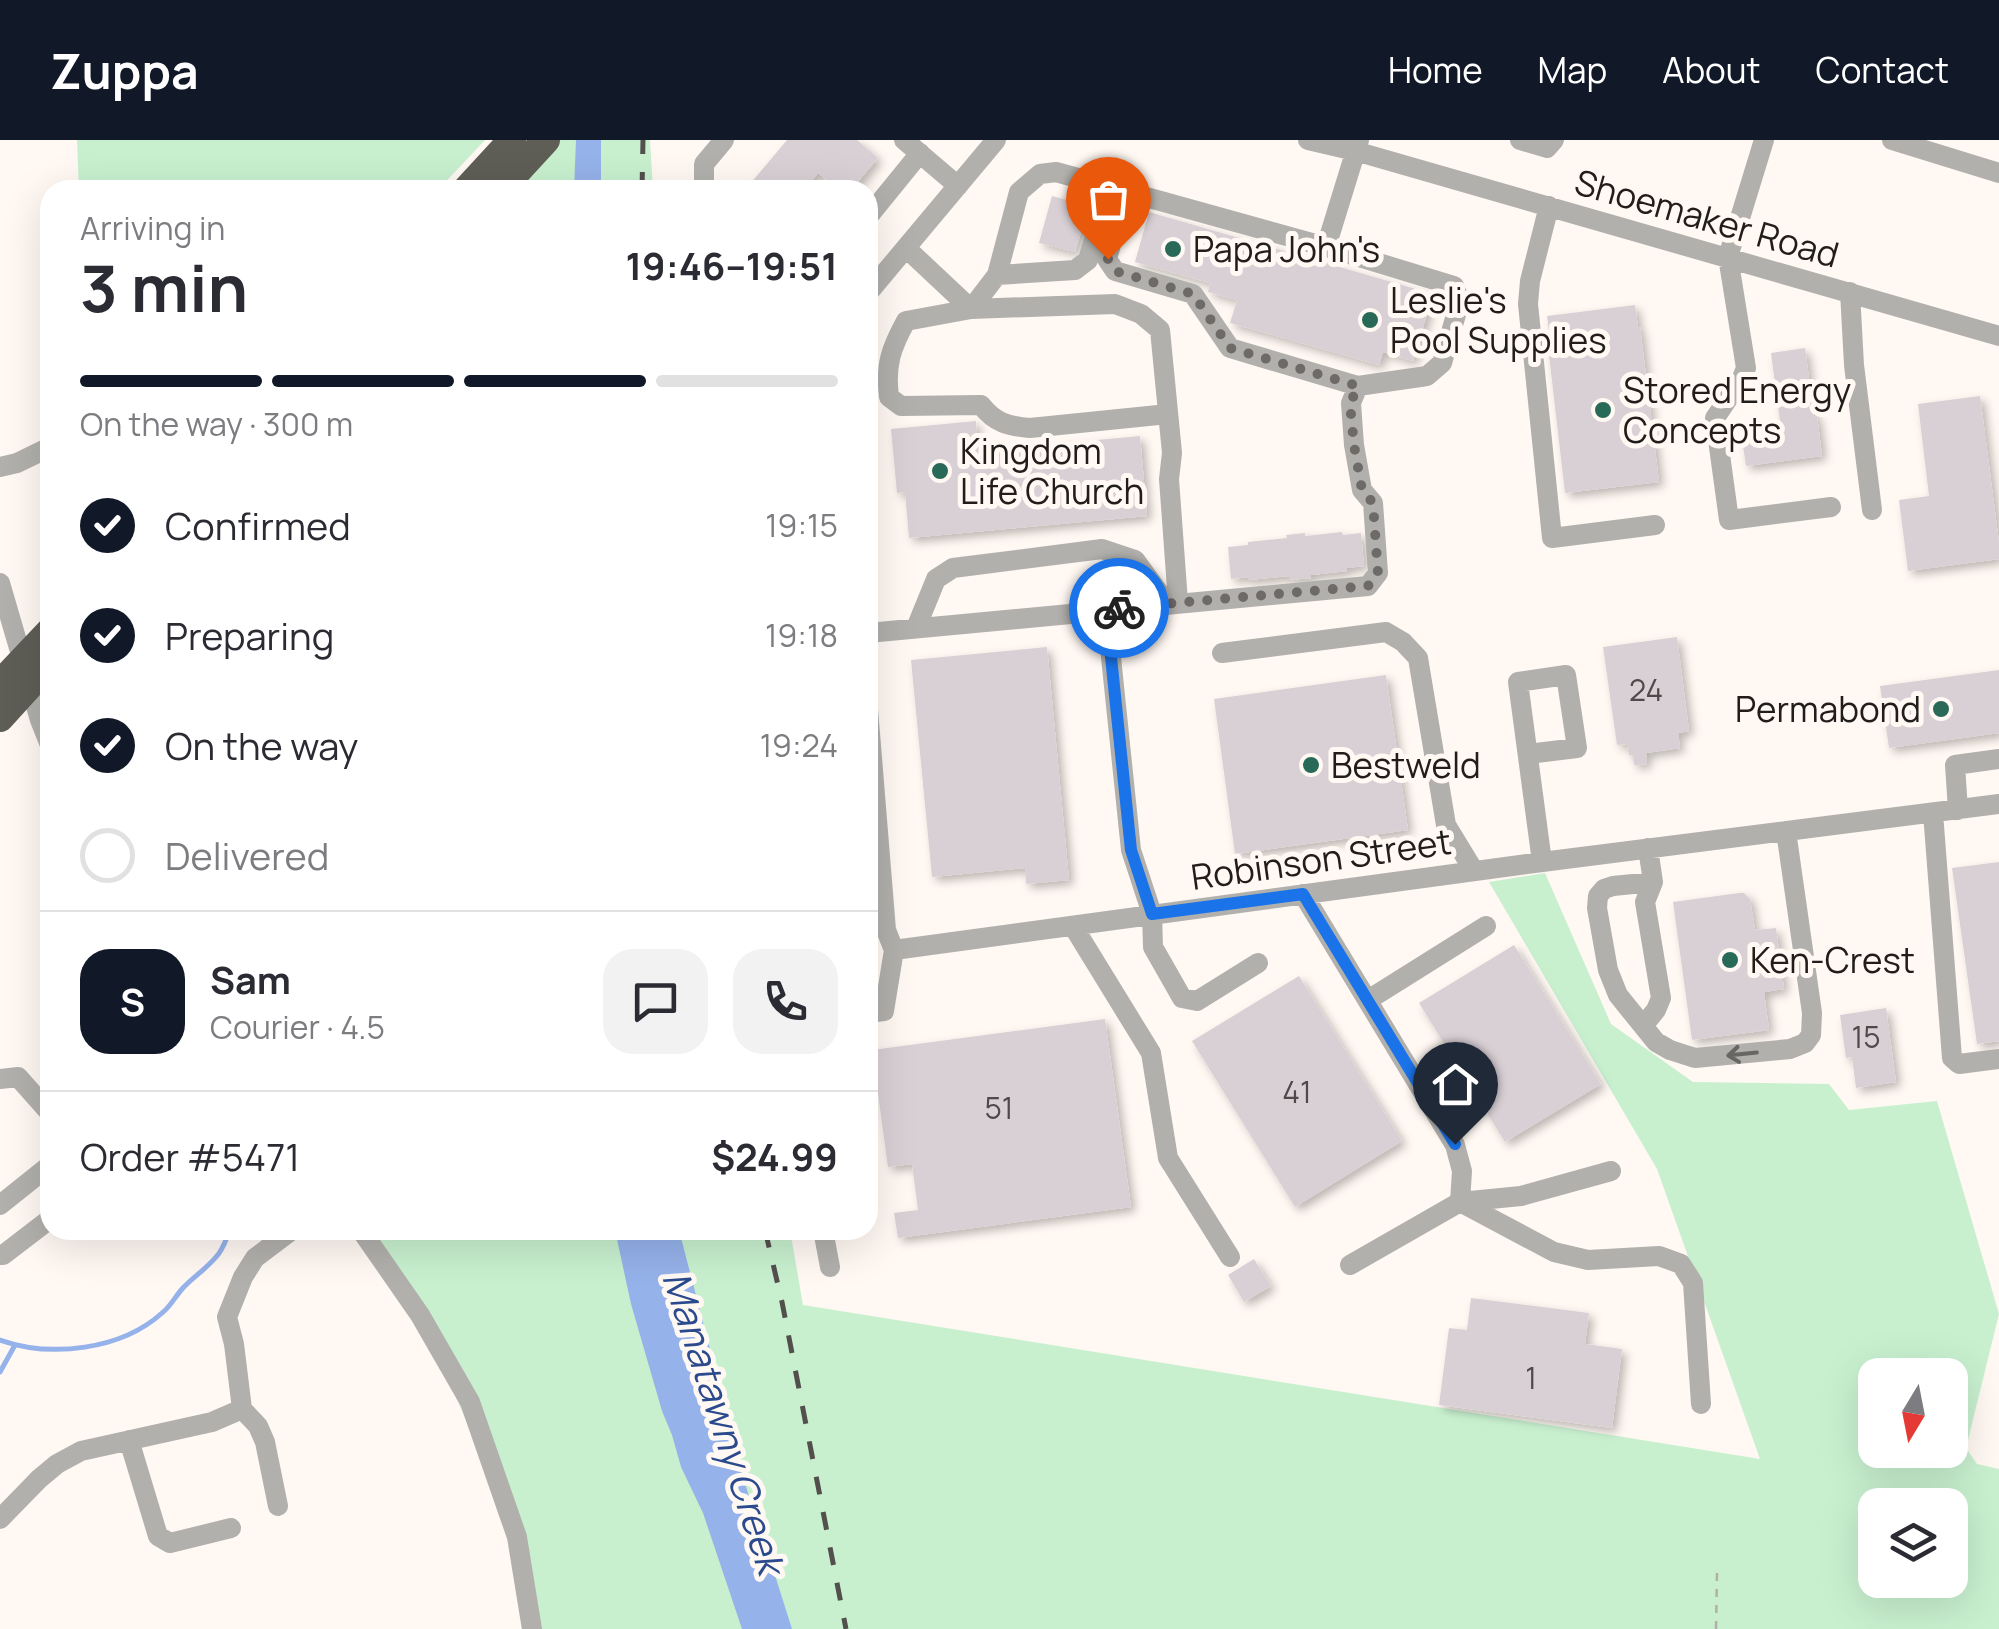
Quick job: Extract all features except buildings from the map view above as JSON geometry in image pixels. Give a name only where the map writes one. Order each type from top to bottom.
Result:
[{"type":"highway","points":[[475,180],[512,140]]},
{"type":"highway","points":[[509,180],[546,140]]},
{"type":"highway","points":[[0,684],[40,642]]},
{"type":"highway","points":[[0,718],[40,674]]},
{"type":"street","points":[[704,180],[704,164],[724,140]]},
{"type":"street","name":"Shoemaker Road","points":[[1308,140],[1344,144],[1999,336]]},
{"type":"street","points":[[1520,140],[1547,148],[1554,140]]},
{"type":"street","points":[[1764,140],[1728,257],[1746,359],[1742,378],[1715,418],[1729,520],[1831,507]]},
{"type":"street","points":[[1892,140],[1999,173]]},
{"type":"street","points":[[878,281],[993,141]]},
{"type":"street","points":[[1326,247],[1344,144]]},
{"type":"street","points":[[878,201],[912,146],[958,186]]},
{"type":"street","points":[[971,309],[997,275],[1020,192],[1040,174],[1056,172],[1118,189],[1326,247],[1454,286],[1460,302],[1442,363],[1426,376],[1358,386],[1230,348],[1193,294],[1115,271],[1108,259],[1118,189]]},
{"type":"street","points":[[997,275],[1075,270],[1088,260],[1118,189]]},
{"type":"street","points":[[1550,206],[1530,281],[1528,304],[1552,538],[1655,526]]},
{"type":"street","points":[[906,248],[971,309]]},
{"type":"street","points":[[1850,292],[1854,365],[1872,510]]},
{"type":"street","points":[[1168,414],[1030,428],[1007,426],[990,416],[981,404],[901,406],[889,396],[886,376],[892,346],[906,321],[971,309],[1115,304],[1141,314],[1160,330],[1172,453],[1172,603]]},
{"type":"street","points":[[878,632],[1368,586],[1378,574],[1373,503],[1362,490],[1354,445],[1350,404],[1358,386]]},
{"type":"street","points":[[0,467],[40,452]]},
{"type":"street","points":[[916,628],[936,579],[952,568],[1102,548],[1135,560],[1172,603]]},
{"type":"street","points":[[0,583],[40,720]]},
{"type":"street","points":[[1106,609],[1131,850],[1152,914],[1153,947],[1182,998],[1197,1000],[1258,964]]},
{"type":"street","points":[[1222,654],[1386,632],[1403,642],[1418,658],[1446,825],[1474,871]]},
{"type":"street","points":[[1528,754],[1542,862]]},
{"type":"street","points":[[1958,810],[1955,765],[1999,759]]},
{"type":"street","name":"Robinson Street","points":[[894,950],[1999,804]]},
{"type":"street","points":[[1933,813],[1952,1058],[1959,1064],[1999,1059]]},
{"type":"street","points":[[1653,882],[1604,890],[1598,896],[1597,908],[1608,970],[1618,996],[1656,1042],[1695,1058],[1806,1044],[1811,1035],[1812,1012],[1786,832]]},
{"type":"street","points":[[1643,1026],[1661,998],[1645,902],[1653,882],[1648,848]]},
{"type":"street","points":[[1303,894],[1455,1144],[1462,1171],[1460,1202]]},
{"type":"street","points":[[878,915],[894,950],[884,1010],[878,1011]]},
{"type":"street","points":[[1073,926],[1151,1053],[1168,1158],[1230,1257]]},
{"type":"street","points":[[1368,1000],[1486,926]]},
{"type":"street","points":[[0,1079],[18,1077],[40,1102]]},
{"type":"street","points":[[1350,1266],[1460,1202],[1521,1196],[1611,1171]]},
{"type":"street","points":[[0,1205],[40,1173]]},
{"type":"street","points":[[1460,1202],[1554,1252],[1588,1260],[1659,1256],[1681,1264],[1693,1283],[1701,1404]]},
{"type":"street","points":[[0,1255],[40,1227]]},
{"type":"street","points":[[278,1240],[254,1258],[227,1317],[242,1409],[258,1426],[264,1442],[278,1506]]},
{"type":"street","points":[[367,1240],[420,1314],[470,1402],[517,1537],[532,1629]]},
{"type":"street","points":[[825,1240],[830,1267]]},
{"type":"street","points":[[0,1519],[38,1479],[81,1451],[212,1422],[242,1409]]},
{"type":"street","points":[[129,1440],[158,1536],[170,1543],[232,1528]]},
{"type":"path","points":[[1716,1629],[1717,1573]]},
{"type":"green space","points":[[77,140],[485,140],[447,180],[79,180]]},
{"type":"green space","points":[[552,140],[650,140],[652,180],[517,180]]},
{"type":"green space","points":[[1545,873],[1611,1024],[1693,1082],[1829,1084],[1849,1110],[1937,1101],[1999,1314],[1968,1440],[1968,1358],[1858,1358],[1858,1468],[1968,1468],[1968,1451],[1977,1464],[1999,1469],[1999,1629],[533,1629],[517,1537],[420,1315],[367,1240],[792,1240],[803,1305],[1760,1459],[1657,1169],[1489,882]]},
{"type":"water","points":[[576,140],[601,140],[601,180],[574,180]]},
{"type":"water","name":"Manatawny Creek","points":[[617,1240],[682,1240],[762,1543],[792,1629],[742,1629],[703,1513],[681,1467],[631,1304]]},
{"type":"waterway","points":[[0,1340],[20,1346],[63,1349],[106,1343],[127,1335],[165,1311],[208,1266],[226,1240]]},
{"type":"waterway","points":[[0,1372],[15,1345]]},
{"type":"railway","points":[[642,180],[643,140]]},
{"type":"railway","points":[[767,1240],[846,1629]]},
{"type":"way so far","points":[[1108,259],[1115,271],[1193,294],[1230,348],[1358,386],[1350,404],[1354,445],[1362,490],[1373,503],[1378,574],[1368,586],[1119,608]]},
{"type":"place","name":"Papa John's","points":[[1173,249]]},
{"type":"place","name":"Leslie's Pool Supplies","points":[[1370,320]]},
{"type":"place","name":"Stored Energy Concepts","points":[[1603,410]]},
{"type":"place","name":"Kingdom Life Church","points":[[940,471]]},
{"type":"place","name":"Permabond","points":[[1941,709]]},
{"type":"place","name":"Bestweld","points":[[1311,765]]},
{"type":"place","name":"Ken-Crest","points":[[1730,960]]},
{"type":"route","points":[[1119,608],[1106,609],[1131,850],[1152,914],[1303,894],[1455,1144]]}]
